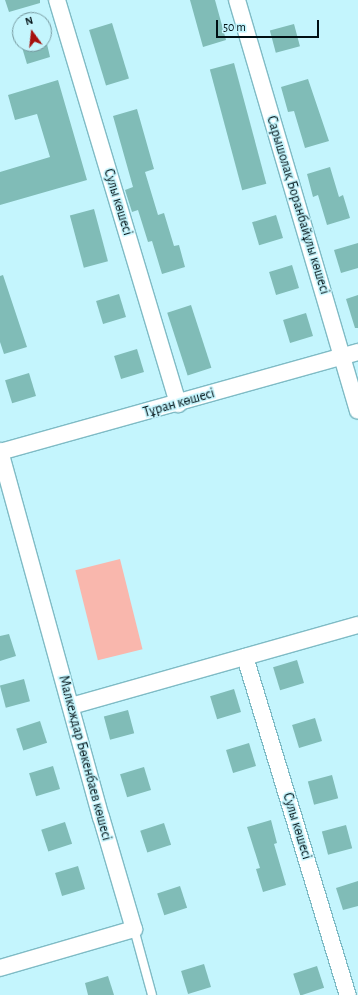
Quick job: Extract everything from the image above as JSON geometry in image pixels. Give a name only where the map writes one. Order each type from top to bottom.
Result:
[{"type":"street","name":"Сулы көшесі","points":[[57,0],[178,404]]},
{"type":"street","name":"Сарышолақ Боранбайұлы көшесі","points":[[237,0],[351,354],[358,410]]},
{"type":"street","name":"Тұран көшесі","points":[[0,452],[178,404],[351,354]]},
{"type":"street","name":"Малкеждар Бөкенбаев көшесі","points":[[0,452],[134,929]]},
{"type":"street","points":[[71,706],[358,625]]},
{"type":"street","name":"Сулы көшесі","points":[[245,657],[348,995]]},
{"type":"street","points":[[0,968],[134,929]]},
{"type":"lane","points":[[134,929],[152,995]]},
{"type":"shaded area","points":[[120,559],[142,649],[98,660],[75,570]]},
{"type":"building","points":[[5,0],[40,0],[40,3],[9,12]]},
{"type":"building","points":[[190,0],[215,0],[226,40],[203,47]]},
{"type":"building","points":[[112,23],[129,78],[106,85],[89,30]]},
{"type":"building","points":[[294,24],[300,46],[276,53],[270,30]]},
{"type":"building","points":[[23,52],[49,52],[50,57],[27,64]]},
{"type":"building","points":[[234,63],[266,184],[242,190],[210,69]]},
{"type":"building","points":[[308,79],[329,141],[305,148],[294,111],[288,112],[281,87]]},
{"type":"building","points":[[58,80],[87,180],[0,205],[0,172],[50,157],[37,114],[15,120],[8,95]]},
{"type":"building","points":[[137,109],[154,169],[145,172],[158,215],[164,213],[174,246],[179,245],[185,267],[162,274],[152,241],[148,242],[138,210],[132,212],[125,190],[133,187],[113,116]]},
{"type":"building","points":[[330,167],[339,197],[343,195],[350,218],[327,225],[318,195],[313,197],[307,174]]},
{"type":"building","points":[[94,209],[108,261],[84,268],[70,215]]},
{"type":"building","points":[[276,215],[283,238],[259,245],[252,222]]},
{"type":"building","points":[[358,243],[358,268],[341,273],[334,250]]},
{"type":"building","points":[[292,265],[299,288],[276,295],[269,272]]},
{"type":"building","points":[[3,275],[27,347],[4,354],[0,342],[0,276]]},
{"type":"building","points":[[119,294],[126,317],[103,324],[96,301]]},
{"type":"building","points":[[358,295],[358,328],[355,328],[346,299]]},
{"type":"building","points":[[191,305],[211,368],[188,375],[167,313]]},
{"type":"building","points":[[306,313],[313,336],[290,343],[283,320]]},
{"type":"building","points":[[137,349],[144,372],[121,379],[114,356]]},
{"type":"building","points":[[29,373],[36,396],[12,403],[5,380]]},
{"type":"building","points":[[9,634],[16,656],[0,661],[0,636]]},
{"type":"building","points":[[297,660],[304,683],[280,690],[273,667]]},
{"type":"building","points":[[24,679],[30,701],[6,708],[0,685]]},
{"type":"building","points":[[234,689],[241,712],[217,719],[210,696]]},
{"type":"building","points":[[128,710],[134,733],[110,740],[104,716]]},
{"type":"building","points":[[315,718],[322,741],[299,748],[292,725]]},
{"type":"building","points":[[40,721],[47,743],[23,751],[16,729]]},
{"type":"building","points":[[249,743],[256,766],[233,773],[226,750]]},
{"type":"building","points":[[53,766],[60,789],[36,796],[29,773]]},
{"type":"building","points":[[144,767],[151,790],[127,797],[120,774]]},
{"type":"building","points":[[332,775],[338,798],[314,805],[308,781]]},
{"type":"building","points":[[271,820],[277,843],[274,844],[286,885],[263,892],[256,869],[260,868],[247,827]]},
{"type":"building","points":[[65,822],[72,844],[48,852],[41,830]]},
{"type":"building","points":[[164,823],[171,845],[147,853],[140,831]]},
{"type":"building","points":[[346,825],[352,848],[328,855],[322,831]]},
{"type":"building","points":[[78,866],[85,889],[62,896],[55,873]]},
{"type":"building","points":[[358,881],[358,906],[343,910],[336,888]]},
{"type":"building","points":[[180,886],[187,908],[164,915],[157,893]]},
{"type":"building","points":[[204,964],[211,987],[188,994],[181,971]]},
{"type":"building","points":[[317,966],[324,988],[300,995],[293,974]]},
{"type":"building","points":[[108,976],[114,995],[88,995],[85,983]]}]
